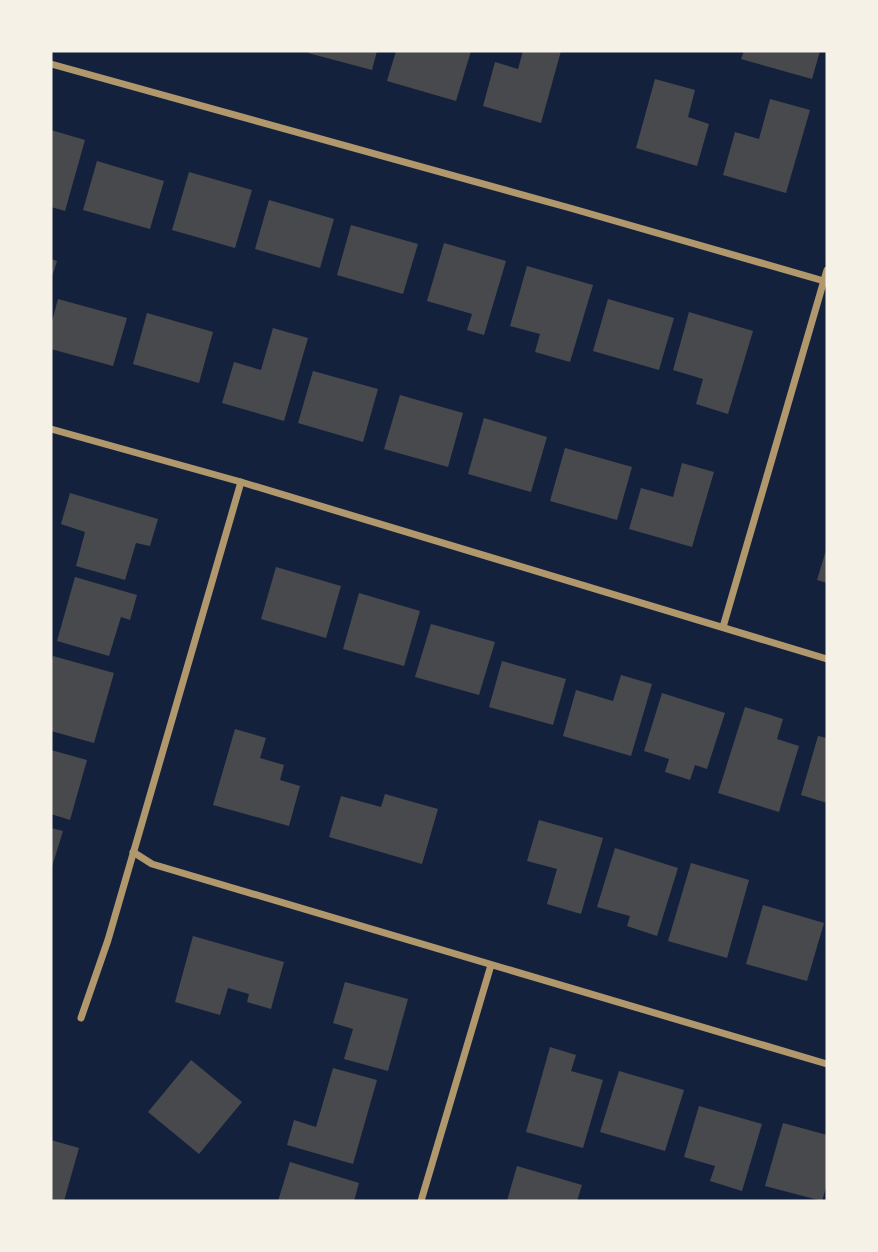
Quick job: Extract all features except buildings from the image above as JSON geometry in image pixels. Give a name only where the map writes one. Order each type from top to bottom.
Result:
[{"type":"street","points":[[51,64],[824,281]]},
{"type":"street","points":[[723,627],[827,270]]},
{"type":"street","points":[[51,429],[241,482],[827,659]]},
{"type":"street","points":[[81,1018],[108,940],[241,482]]},
{"type":"street","points":[[132,852],[152,864],[827,1065]]},
{"type":"street","points":[[421,1201],[491,965]]}]
